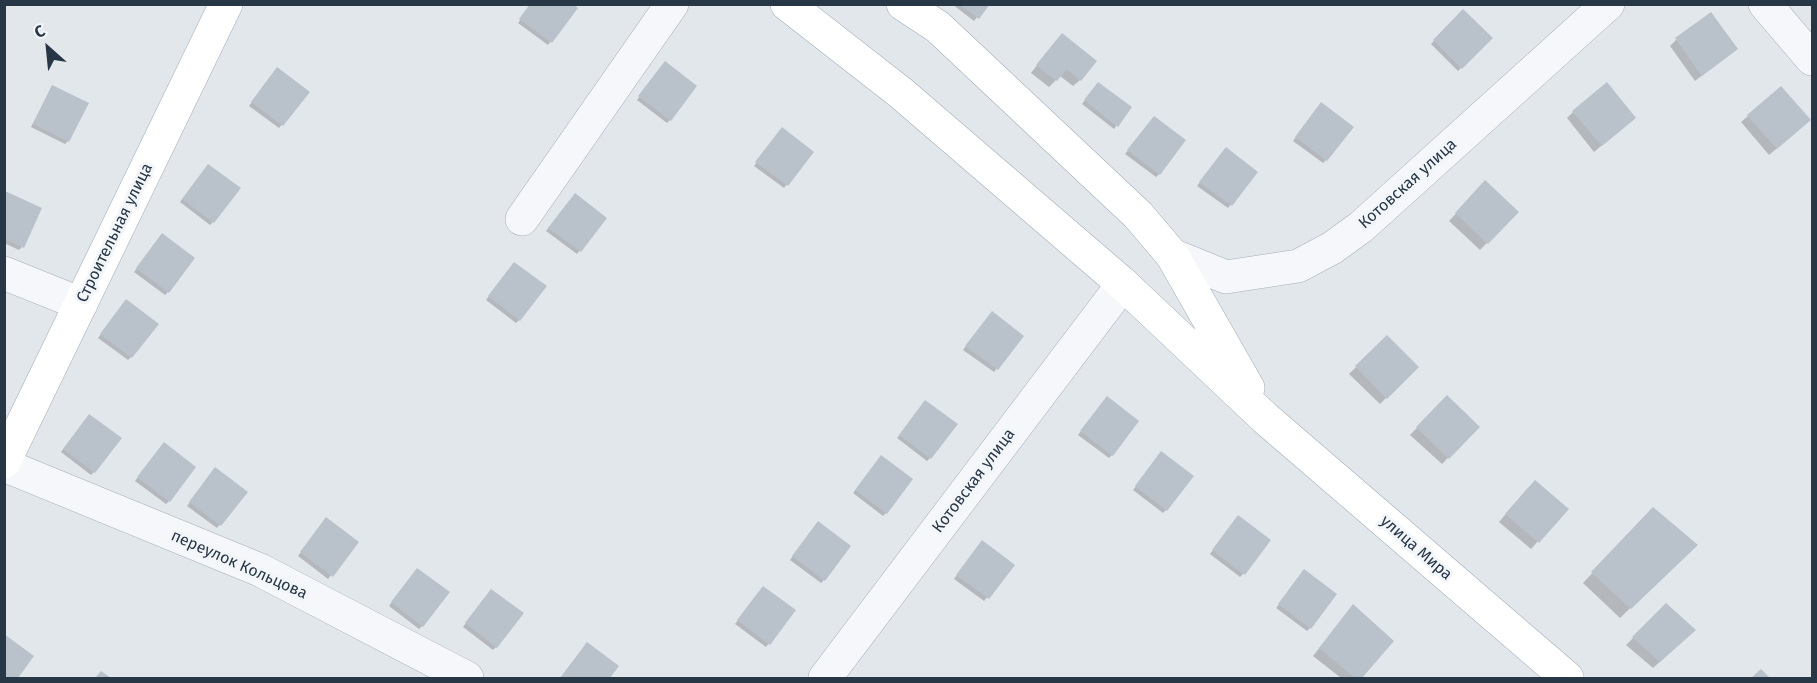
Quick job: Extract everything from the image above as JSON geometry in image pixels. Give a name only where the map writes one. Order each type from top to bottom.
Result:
[{"type":"main road","name":"Строительная улица","points":[[4,463],[226,4]]},
{"type":"main road","name":"улица Мира","points":[[787,4],[901,93],[1123,284],[1265,418],[1567,678]]},
{"type":"main road","points":[[903,4],[947,35],[1138,215],[1172,255],[1265,418]]},
{"type":"street","points":[[522,219],[672,4]]},
{"type":"street","name":"Котовская улица","points":[[1172,255],[1226,277],[1298,266],[1332,248],[1361,227],[1608,4]]},
{"type":"street","points":[[1765,4],[1812,59]]},
{"type":"street","points":[[4,273],[81,304]]},
{"type":"street","name":"Котовская улица","points":[[825,678],[1123,284]]},
{"type":"street","name":"переулок Кольцова","points":[[4,463],[260,570],[467,678]]},
{"type":"building","points":[[530,4],[573,4],[578,8],[552,43],[519,19]]},
{"type":"building","points":[[959,4],[990,4],[979,19]]},
{"type":"building","points":[[1463,9],[1493,38],[1462,69],[1433,40]]},
{"type":"building","points":[[1711,12],[1738,49],[1702,76],[1675,38]]},
{"type":"building","points":[[1062,33],[1097,61],[1081,81],[1067,69],[1057,81],[1036,65]]},
{"type":"building","points":[[665,61],[697,86],[671,121],[638,96]]},
{"type":"building","points":[[277,67],[310,92],[283,126],[251,102]]},
{"type":"building","points":[[1098,82],[1132,107],[1118,127],[1084,100]]},
{"type":"building","points":[[1607,82],[1636,118],[1602,146],[1572,111]]},
{"type":"building","points":[[52,85],[89,103],[69,142],[33,124]]},
{"type":"building","points":[[1781,86],[1811,120],[1777,149],[1747,115]]},
{"type":"building","points":[[1321,102],[1354,127],[1327,161],[1295,137]]},
{"type":"building","points":[[1154,116],[1186,140],[1160,175],[1127,150]]},
{"type":"building","points":[[782,127],[814,152],[788,186],[755,162]]},
{"type":"building","points":[[1226,147],[1258,172],[1232,206],[1199,182]]},
{"type":"building","points":[[208,164],[241,188],[214,223],[182,199]]},
{"type":"building","points":[[1485,180],[1519,212],[1488,244],[1455,213]]},
{"type":"building","points":[[5,191],[42,208],[24,248],[4,239]]},
{"type":"building","points":[[575,193],[607,218],[581,252],[548,228]]},
{"type":"building","points":[[162,233],[195,258],[169,293],[136,268]]},
{"type":"building","points":[[514,262],[547,286],[520,321],[488,296]]},
{"type":"building","points":[[126,299],[159,324],[132,358],[100,334]]},
{"type":"building","points":[[992,311],[1024,336],[998,370],[965,346]]},
{"type":"building","points":[[1387,335],[1419,367],[1387,399],[1355,366]]},
{"type":"building","points":[[1447,395],[1480,427],[1449,459],[1416,427]]},
{"type":"building","points":[[1107,396],[1139,421],[1113,456],[1080,431]]},
{"type":"building","points":[[925,400],[958,424],[931,459],[899,435]]},
{"type":"building","points":[[89,414],[122,438],[95,473],[63,449]]},
{"type":"building","points":[[164,442],[196,467],[170,502],[137,477]]},
{"type":"building","points":[[1161,451],[1194,476],[1167,511],[1135,486]]},
{"type":"building","points":[[881,455],[913,479],[887,514],[855,490]]},
{"type":"building","points":[[215,467],[248,492],[221,526],[189,502]]},
{"type":"building","points":[[1535,480],[1569,509],[1539,543],[1505,514]]},
{"type":"building","points":[[1653,507],[1698,545],[1631,609],[1591,572]]},
{"type":"building","points":[[1238,515],[1271,540],[1245,575],[1212,550]]},
{"type":"building","points":[[326,517],[359,542],[333,577],[300,552]]},
{"type":"building","points":[[818,521],[851,546],[825,581],[792,556]]},
{"type":"building","points":[[982,540],[1015,565],[989,599],[956,575]]},
{"type":"building","points":[[417,568],[450,592],[423,627],[391,602]]},
{"type":"building","points":[[1304,569],[1337,594],[1311,629],[1278,604]]},
{"type":"building","points":[[763,586],[796,610],[770,645],[737,620]]},
{"type":"building","points":[[491,589],[524,613],[497,648],[465,623]]},
{"type":"building","points":[[1666,603],[1696,630],[1660,662],[1632,637]]},
{"type":"building","points":[[1353,604],[1394,641],[1362,678],[1355,678],[1319,648]]},
{"type":"building","points":[[4,634],[34,656],[18,678],[4,678]]},
{"type":"building","points":[[587,642],[619,666],[610,678],[561,677]]},
{"type":"building","points":[[1761,669],[1770,678],[1751,678]]},
{"type":"building","points":[[101,671],[111,678],[95,678]]}]
